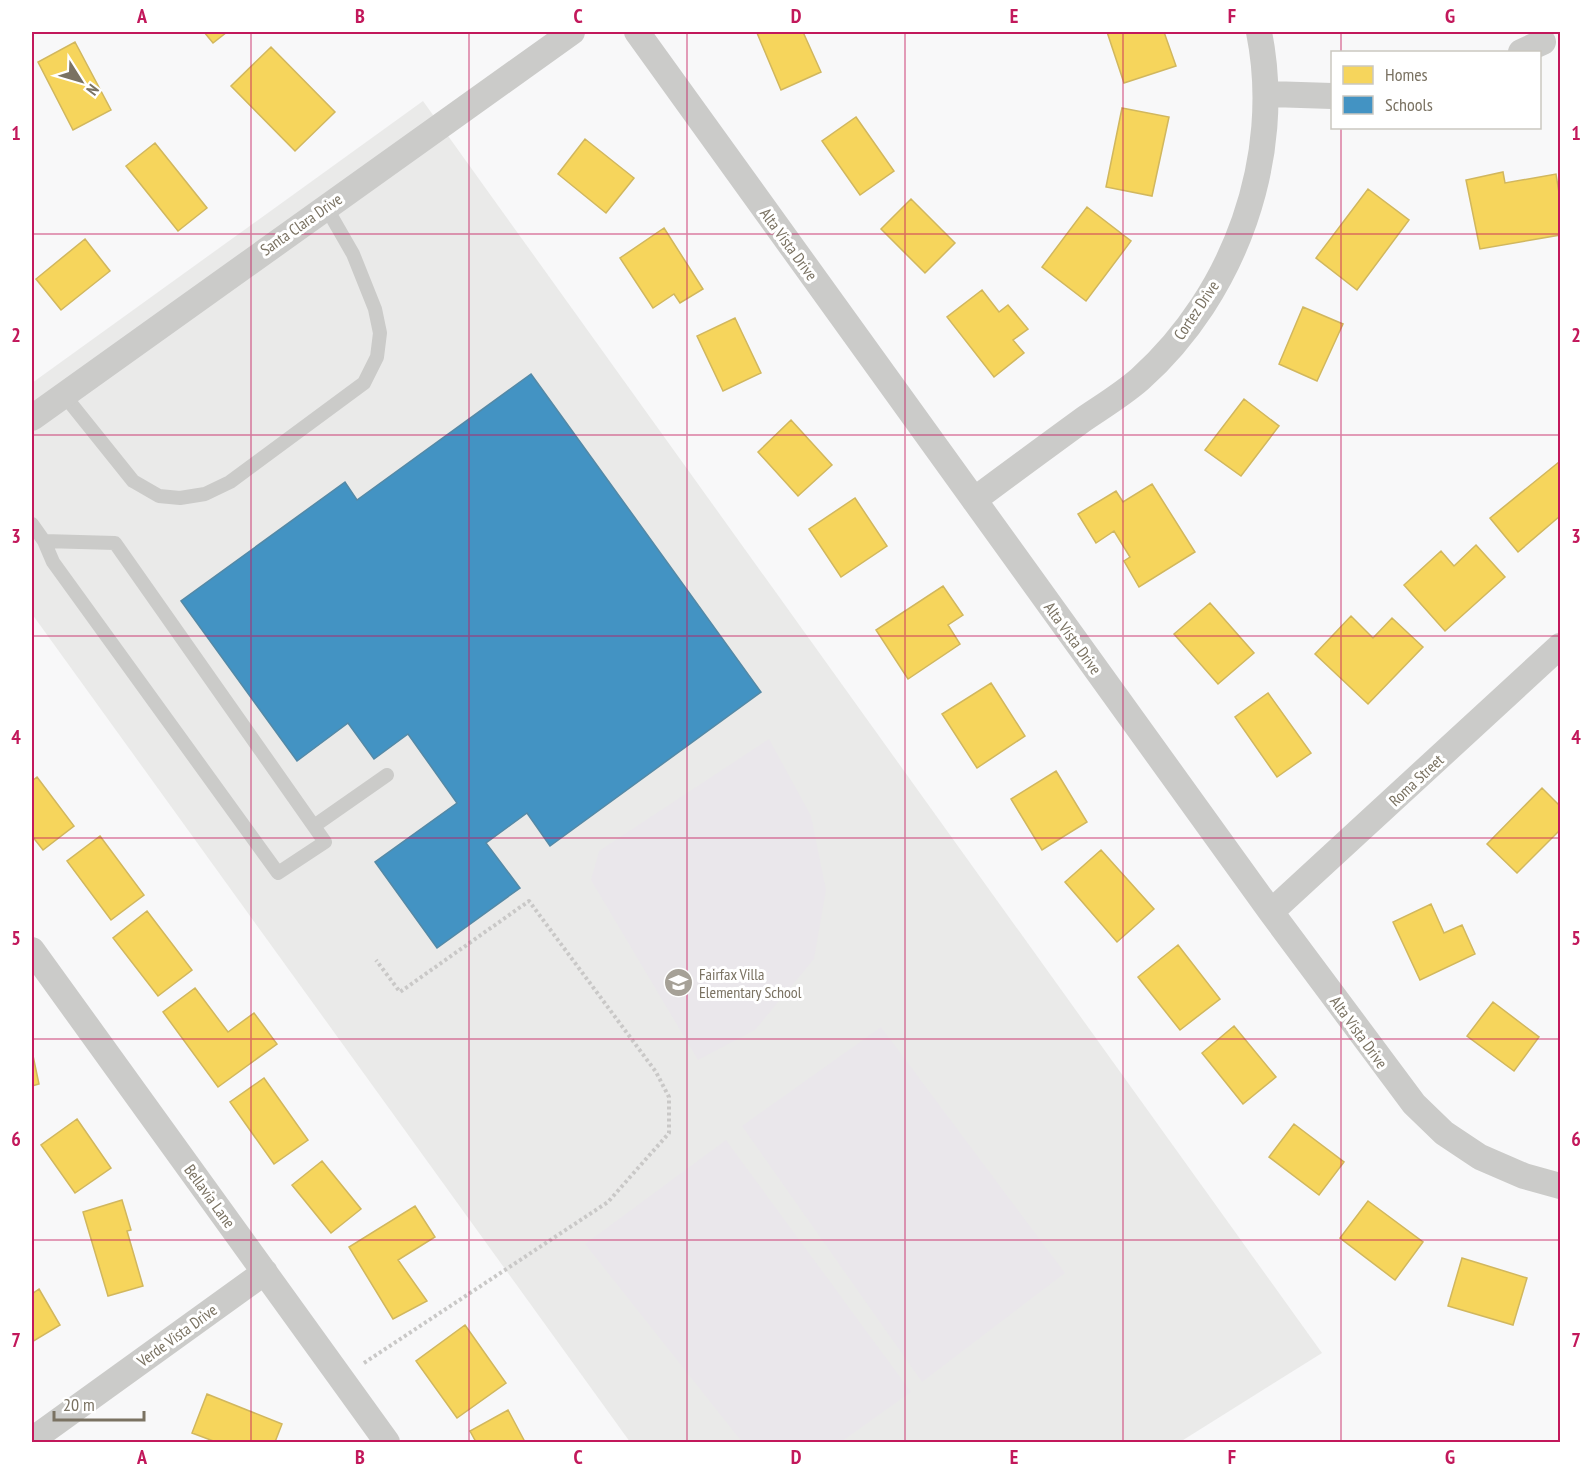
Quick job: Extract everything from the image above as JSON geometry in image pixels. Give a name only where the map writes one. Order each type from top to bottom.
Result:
[{"type":"street","name":"Santa Clara Drive","points":[[32,418],[572,32]]},
{"type":"street","name":"Alta Vista Drive","points":[[637,32],[1377,1058],[1414,1104],[1444,1133],[1480,1157],[1524,1176],[1560,1185]]},
{"type":"street","name":"Cortez Drive","points":[[974,500],[1138,380],[1167,352],[1193,320],[1226,266],[1237,243],[1257,172],[1266,126],[1267,94],[1259,32]]},
{"type":"street","points":[[1267,94],[1331,96]]},
{"type":"street","name":"Roma Street","points":[[1271,912],[1560,646]]},
{"type":"street","name":"Bellavia Lane","points":[[32,950],[387,1443]]},
{"type":"street","name":"Verde Vista Drive","points":[[32,1440],[265,1272]]},
{"type":"lane","points":[[64,395],[134,481],[159,496],[180,498],[205,494],[231,482],[364,383],[377,357],[380,333],[375,309],[352,254],[326,207]]},
{"type":"lane","points":[[32,524],[53,562],[278,873],[325,842],[115,543],[44,542]]},
{"type":"lane","points":[[314,826],[387,775]]},
{"type":"path","points":[[341,1378],[608,1202],[669,1133],[669,1097],[656,1072],[529,901],[400,992],[376,960]]},
{"type":"shaded area","name":"Fairfax Villa Elementary School","points":[[423,101],[1322,1353],[1180,1442],[630,1442],[32,614],[32,383]]},
{"type":"shaded area","points":[[769,739],[811,816],[826,890],[814,959],[755,1030],[698,1060],[591,880],[599,851]]},
{"type":"shaded area","points":[[881,1027],[1065,1273],[922,1382],[742,1126]]},
{"type":"shaded area","points":[[726,1140],[911,1392],[841,1442],[742,1442],[585,1244]]},
{"type":"building: Homes","points":[[204,32],[227,32],[213,43]]},
{"type":"building: Homes","points":[[803,32],[821,72],[781,90],[757,33]]},
{"type":"building: Homes","points":[[1107,32],[1164,32],[1176,66],[1124,83]]},
{"type":"building: Homes","points":[[75,42],[111,110],[73,130],[38,62]]},
{"type":"building: Homes","points":[[271,47],[335,112],[295,151],[231,86]]},
{"type":"building: Homes","points":[[1122,108],[1169,117],[1152,196],[1106,187]]},
{"type":"building: Homes","points":[[856,117],[894,171],[860,195],[822,141]]},
{"type":"building: Homes","points":[[585,139],[634,178],[606,213],[558,174]]},
{"type":"building: Homes","points":[[155,143],[207,208],[178,231],[126,166]]},
{"type":"building: Homes","points":[[1503,172],[1505,183],[1556,174],[1560,199],[1560,235],[1480,249],[1466,180]]},
{"type":"building: Homes","points":[[1368,189],[1409,220],[1357,290],[1316,258]]},
{"type":"building: Homes","points":[[911,199],[955,243],[925,273],[881,229]]},
{"type":"building: Homes","points":[[1087,207],[1131,241],[1086,301],[1042,267]]},
{"type":"building: Homes","points":[[664,228],[703,289],[680,303],[674,294],[653,308],[620,258]]},
{"type":"building: Homes","points":[[85,239],[110,271],[61,310],[36,279]]},
{"type":"building: Homes","points":[[982,290],[999,312],[1008,305],[1028,329],[1013,340],[1024,353],[994,377],[947,317]]},
{"type":"building: Homes","points":[[1303,307],[1343,324],[1317,381],[1279,364]]},
{"type":"building: Homes","points":[[735,318],[761,373],[723,391],[697,336]]},
{"type":"building: Homes","points":[[1244,399],[1279,426],[1241,476],[1205,450]]},
{"type":"building: Homes","points":[[791,420],[832,465],[798,496],[758,452]]},
{"type":"building: Homes","points":[[1559,462],[1560,516],[1518,552],[1490,518]]},
{"type":"building: Homes","points":[[1152,484],[1195,552],[1139,587],[1124,561],[1130,557],[1114,531],[1096,543],[1078,514],[1116,491],[1123,502]]},
{"type":"building: Homes","points":[[855,498],[887,546],[841,577],[809,529]]},
{"type":"building: Homes","points":[[1476,545],[1505,577],[1445,631],[1404,585],[1441,551],[1454,566]]},
{"type":"building: Homes","points":[[943,586],[963,615],[948,625],[960,644],[908,679],[876,630]]},
{"type":"building: Homes","points":[[1210,603],[1254,653],[1218,684],[1174,634]]},
{"type":"building: Homes","points":[[1351,616],[1373,638],[1392,618],[1423,647],[1368,704],[1315,654]]},
{"type":"building: Homes","points":[[991,683],[1025,736],[977,768],[942,714]]},
{"type":"building: Homes","points":[[1268,693],[1311,753],[1277,777],[1235,717]]},
{"type":"building: Homes","points":[[1056,771],[1087,822],[1042,850],[1011,799]]},
{"type":"building: Homes","points":[[37,777],[74,826],[43,850],[32,836],[32,781]]},
{"type":"building: Homes","points":[[1542,788],[1560,806],[1560,830],[1517,873],[1487,844]]},
{"type":"building: Homes","points":[[100,836],[144,895],[111,920],[67,861]]},
{"type":"building: Homes","points":[[1101,850],[1154,909],[1117,942],[1065,882]]},
{"type":"building: Homes","points":[[1431,904],[1444,933],[1462,925],[1475,954],[1420,980],[1393,922]]},
{"type":"building: Homes","points":[[147,911],[192,970],[158,996],[113,938]]},
{"type":"building: Homes","points":[[1178,945],[1220,999],[1180,1030],[1138,977]]},
{"type":"building: Homes","points":[[195,988],[228,1032],[254,1013],[277,1044],[218,1087],[163,1012]]},
{"type":"building: Homes","points":[[1493,1002],[1539,1037],[1514,1071],[1467,1036]]},
{"type":"building: Homes","points":[[1234,1026],[1276,1077],[1243,1104],[1202,1053]]},
{"type":"building: Homes","points":[[32,1051],[39,1084],[32,1086]]},
{"type":"building: Homes","points":[[264,1078],[308,1140],[274,1164],[230,1102]]},
{"type":"building: Homes","points":[[77,1119],[111,1168],[75,1193],[41,1145]]},
{"type":"building: Homes","points":[[1294,1124],[1344,1162],[1319,1195],[1269,1157]]},
{"type":"building: Homes","points":[[322,1161],[361,1209],[331,1233],[292,1185]]},
{"type":"building: Homes","points":[[122,1200],[131,1230],[127,1231],[143,1286],[108,1296],[83,1212]]},
{"type":"building: Homes","points":[[1368,1201],[1423,1242],[1395,1280],[1340,1238]]},
{"type":"building: Homes","points":[[415,1206],[435,1237],[398,1260],[427,1301],[393,1319],[349,1247]]},
{"type":"building: Homes","points":[[1462,1258],[1527,1278],[1513,1325],[1448,1306]]},
{"type":"building: Homes","points":[[39,1289],[60,1325],[32,1342],[32,1294]]},
{"type":"building: Homes","points":[[465,1325],[506,1383],[457,1418],[416,1361]]},
{"type":"building: Homes","points":[[207,1394],[282,1424],[275,1442],[216,1442],[192,1433]]},
{"type":"building: Homes","points":[[508,1410],[525,1442],[476,1442],[470,1431]]},
{"type":"building: Schools","points":[[531,374],[761,692],[550,846],[527,813],[486,843],[520,888],[437,948],[375,862],[457,803],[408,734],[374,759],[348,723],[297,761],[181,601],[345,482],[357,500]]},
{"type":"place","name":"Fairfax Villa Elementary School","points":[[678,983]]}]
